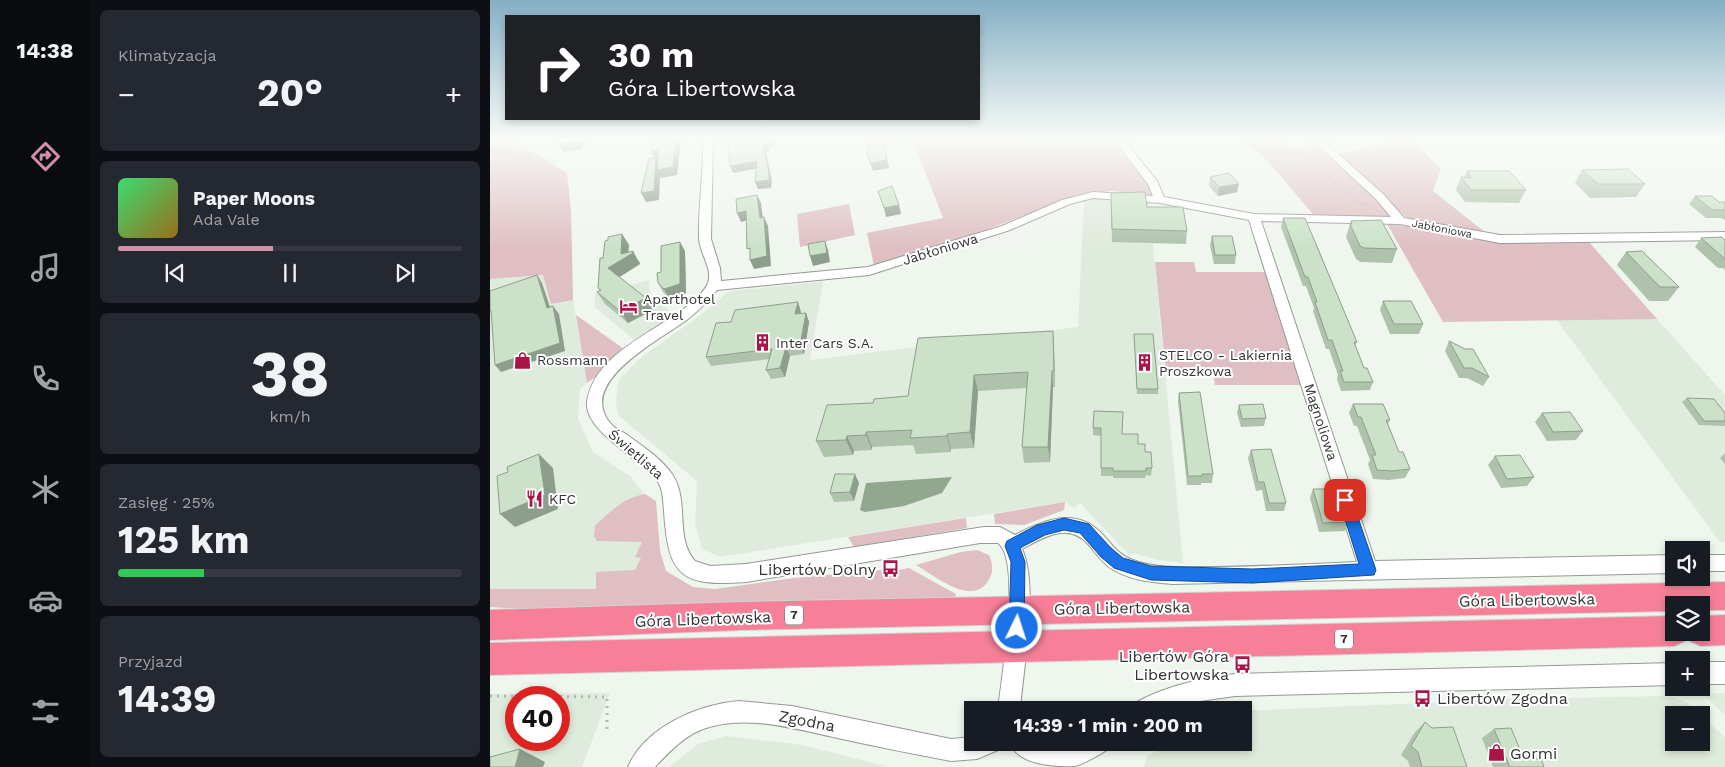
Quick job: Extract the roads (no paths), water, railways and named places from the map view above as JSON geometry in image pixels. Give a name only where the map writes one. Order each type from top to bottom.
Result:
[{"type":"highway","name":"Góra Libertowska","points":[[490,626],[742,616],[1725,596]]},
{"type":"highway","points":[[1710,630],[1725,630]]},
{"type":"highway","name":"7","points":[[490,659],[1665,631]]},
{"type":"street","points":[[707,176],[705,241],[715,269],[714,286]]},
{"type":"street","points":[[1147,176],[1153,183],[1160,200]]},
{"type":"street","points":[[1356,176],[1388,205],[1400,221]]},
{"type":"street","name":"Jabłoniowa","points":[[714,286],[869,270],[1006,228],[1066,202],[1093,195],[1160,200],[1254,217],[1400,221],[1500,239],[1725,236]]},
{"type":"street","name":"Magnoliowa","points":[[1254,217],[1369,570]]},
{"type":"street","name":"Świetlista","points":[[714,286],[700,304],[619,361],[602,381],[594,399],[594,409],[604,427],[665,478],[671,495],[676,550],[685,566],[692,571],[708,575],[732,575],[980,535],[1003,537],[1012,546]]},
{"type":"street","points":[[1010,701],[1018,610],[1018,562],[1012,546],[1042,529],[1064,524],[1084,528],[1106,553],[1119,564],[1151,573],[1253,576],[1369,570],[1665,564]]},
{"type":"street","points":[[1710,563],[1725,563]]},
{"type":"street","points":[[1710,673],[1725,673]]},
{"type":"street","points":[[1160,701],[1194,691],[1235,685],[1665,674]]},
{"type":"street","name":"Zgodna","points":[[640,767],[649,755],[677,731],[707,716],[738,712],[778,714],[951,750],[964,749]]},
{"type":"street","points":[[1031,751],[1038,757],[1050,761],[1062,761],[1074,758],[1085,751]]},
{"type":"place","name":"Aparthotel Travel","points":[[629,307]]},
{"type":"place","name":"Inter Cars S.A.","points":[[762,343]]},
{"type":"place","name":"Rossmann","points":[[523,360]]},
{"type":"place","name":"STELCO - Lakiernia Proszkowa","points":[[1145,363]]},
{"type":"place","name":"KFC","points":[[535,499]]},
{"type":"place","name":"Libertów Dolny","points":[[890,569]]},
{"type":"place","name":"Libertów Góra Libertowska","points":[[1243,665]]},
{"type":"place","name":"Libertów Zgodna","points":[[1423,698]]},
{"type":"place","name":"Gormi","points":[[1496,753]]}]
